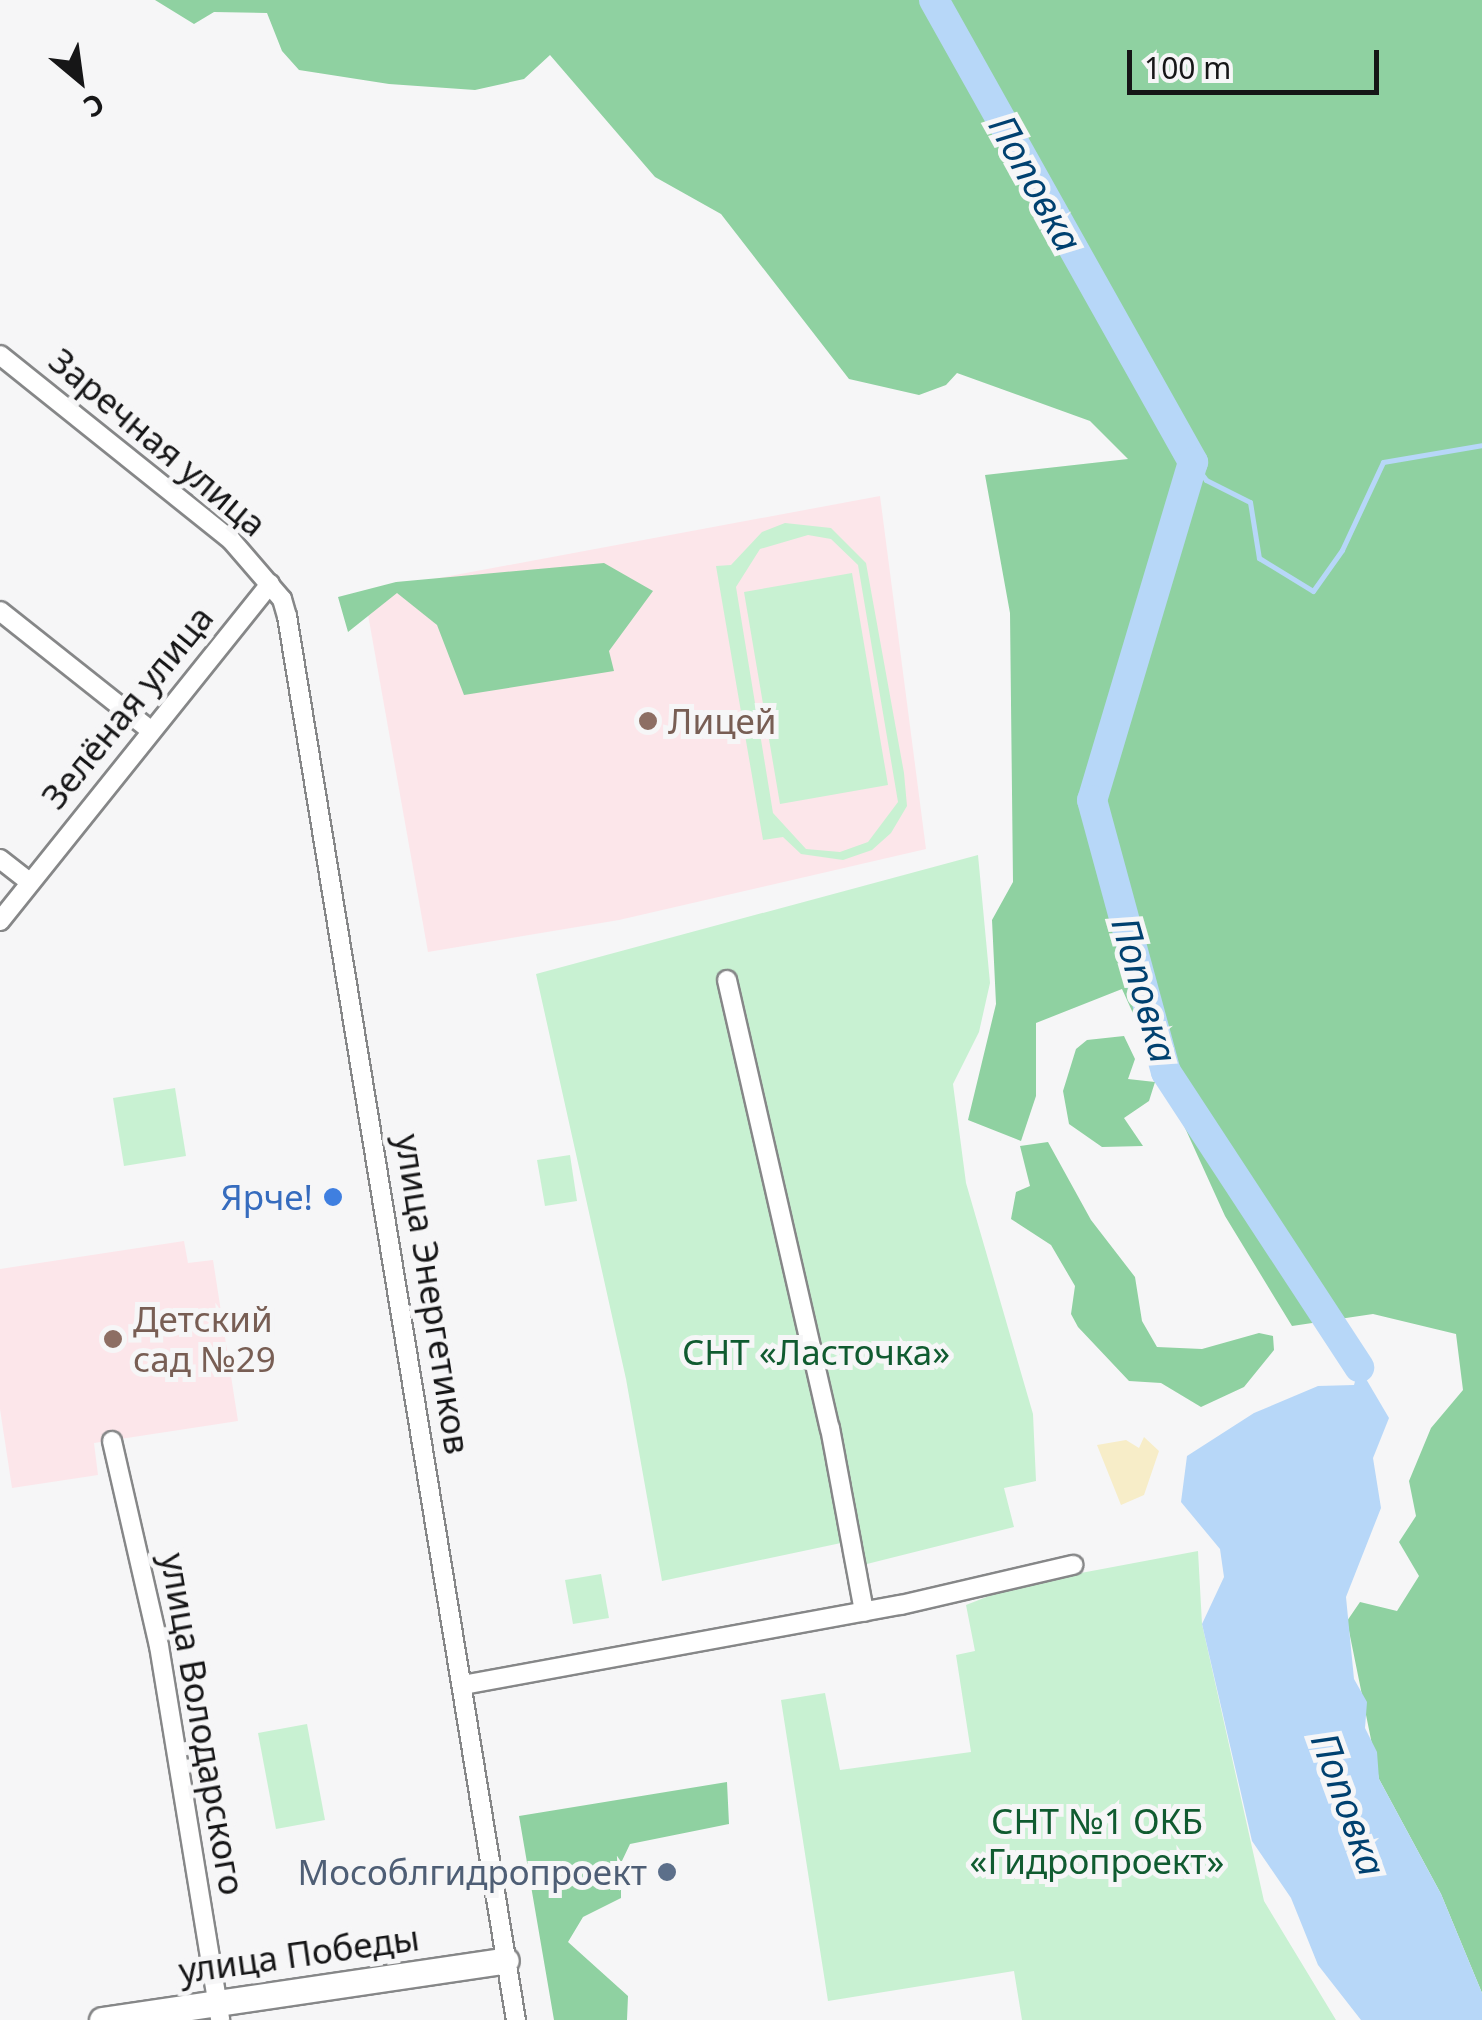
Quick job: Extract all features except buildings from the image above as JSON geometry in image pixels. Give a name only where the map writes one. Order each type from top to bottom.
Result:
[{"type":"street","name":"Заречная улица","points":[[0,355],[231,540],[270,584]]},
{"type":"street","name":"Зелёная улица","points":[[0,920],[149,728],[270,584]]},
{"type":"street","name":"улица Энергетиков","points":[[270,584],[287,616],[516,2020]]},
{"type":"street","points":[[0,611],[149,728]]},
{"type":"street","points":[[0,859],[29,882]]},
{"type":"street","points":[[728,980],[830,1428],[864,1612]]},
{"type":"street","name":"улица Володарского","points":[[112,1441],[159,1646],[218,2010]]},
{"type":"street","points":[[463,1685],[864,1612],[1073,1565]]},
{"type":"street","name":"улица Победы","points":[[102,2020],[218,2010],[506,1960]]},
{"type":"shaded area","name":"Лицей","points":[[880,496],[926,849],[619,920],[428,952],[364,592]]},
{"type":"shaded area","name":"Детский сад №29","points":[[184,1241],[188,1263],[213,1260],[238,1421],[94,1443],[98,1475],[12,1488],[0,1409],[0,1269]]},
{"type":"green space","points":[[155,0],[1482,0],[1482,1993],[1441,1894],[1379,1779],[1347,1621],[1360,1602],[1397,1611],[1419,1576],[1399,1542],[1416,1516],[1409,1481],[1431,1428],[1463,1390],[1456,1334],[1373,1314],[1292,1326],[1225,1216],[1122,989],[1036,1023],[1036,1096],[1021,1141],[968,1120],[996,1004],[992,920],[1013,882],[1010,613],[985,475],[1128,459],[1090,421],[957,373],[946,385],[919,395],[849,379],[721,214],[655,177],[550,55],[524,79],[475,90],[389,84],[299,70],[282,51],[267,13],[214,12],[194,24]]},
{"type":"green space","points":[[785,523],[831,528],[866,563],[907,806],[891,833],[872,850],[843,860],[801,854],[783,837],[763,840],[716,566],[731,565],[762,532]],"holes":[[[808,535],[831,539],[858,565],[898,802],[868,842],[840,852],[806,849],[773,813],[736,587],[760,549]]]},
{"type":"green space","points":[[604,563],[653,591],[609,651],[614,671],[464,695],[437,625],[397,593],[348,632],[338,597],[396,582]]},
{"type":"green space","points":[[852,573],[888,785],[780,804],[744,592]]},
{"type":"green space","name":"СНТ «Ласточка»","points":[[978,855],[990,983],[979,1032],[953,1084],[966,1183],[1033,1414],[1036,1481],[1004,1488],[1014,1527],[847,1569],[841,1543],[662,1581],[626,1379],[536,974]]},
{"type":"green space","points":[[1124,1036],[1135,1059],[1128,1079],[1155,1082],[1149,1101],[1124,1118],[1143,1146],[1102,1147],[1069,1124],[1063,1091],[1076,1049],[1087,1040]]},
{"type":"green space","points":[[175,1088],[186,1156],[124,1166],[113,1098]]},
{"type":"green space","points":[[1048,1142],[1091,1220],[1135,1277],[1142,1321],[1157,1347],[1202,1349],[1259,1333],[1273,1336],[1274,1350],[1244,1387],[1201,1407],[1161,1383],[1129,1381],[1078,1327],[1071,1314],[1075,1286],[1051,1245],[1011,1219],[1016,1192],[1030,1186],[1020,1146]]},
{"type":"green space","points":[[570,1155],[577,1201],[545,1206],[537,1160]]},
{"type":"green space","name":"СНТ №1 ОКБ «Гидропроект»","points":[[1198,1551],[1202,1624],[1264,1901],[1336,2020],[1022,2020],[1014,1971],[828,2001],[781,1700],[825,1693],[840,1770],[971,1752],[956,1655],[975,1651],[966,1605],[1017,1585]]},
{"type":"green space","points":[[601,1574],[609,1618],[573,1624],[565,1580]]},
{"type":"green space","points":[[307,1724],[325,1820],[276,1829],[258,1733]]},
{"type":"green space","points":[[727,1782],[729,1824],[630,1844],[621,1863],[621,1898],[583,1917],[568,1942],[628,1996],[627,2020],[554,2020],[519,1816]]},
{"type":"sand","points":[[1144,1437],[1159,1451],[1144,1495],[1121,1505],[1097,1445],[1126,1440],[1139,1448]]},
{"type":"water","points":[[1359,1367],[1389,1418],[1373,1458],[1381,1508],[1346,1597],[1354,1679],[1367,1702],[1365,1728],[1377,1752],[1379,1779],[1441,1894],[1482,1993],[1482,2020],[1361,2020],[1318,1965],[1291,1898],[1252,1841],[1202,1624],[1224,1577],[1220,1549],[1181,1502],[1187,1456],[1254,1413],[1318,1386],[1354,1385]]},
{"type":"waterway","name":"Поповка","points":[[934,0],[1193,462],[1092,800],[1166,1072],[1359,1367]]},
{"type":"waterway","points":[[1193,462],[1206,480],[1250,502],[1259,558],[1313,591],[1342,550],[1383,462],[1482,445]]},
{"type":"place","name":"Лицей","points":[[648,721]]},
{"type":"place","name":"Ярче!","points":[[333,1197]]},
{"type":"place","name":"Детский сад №29","points":[[113,1339]]},
{"type":"place","name":"Мособлгидропроект","points":[[667,1872]]}]
